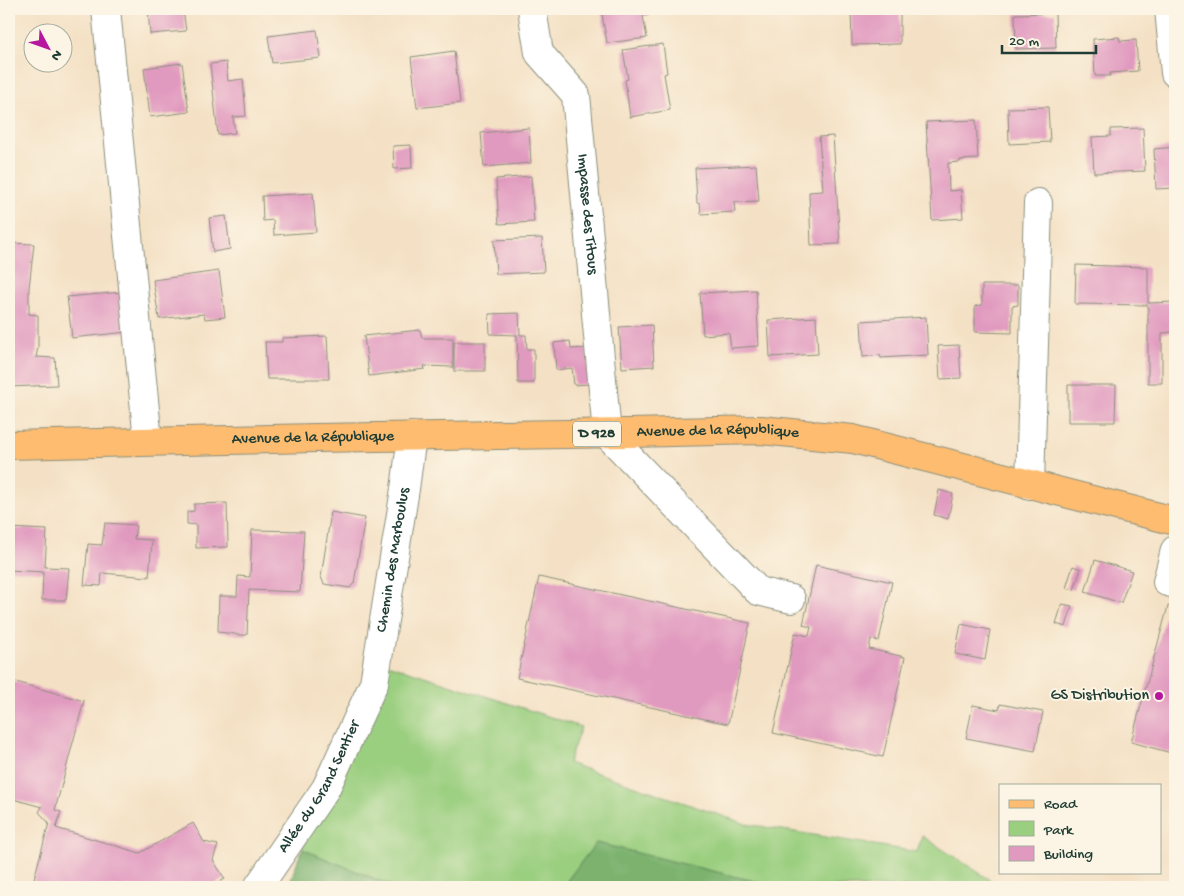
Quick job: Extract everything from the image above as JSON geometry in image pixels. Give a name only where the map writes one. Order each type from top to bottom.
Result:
[{"type":"main road","name":"Avenue de la République","points":[[9,445],[761,430],[853,439],[1175,521]]},
{"type":"street","points":[[106,9],[148,441]]},
{"type":"street","name":"Impasse des Titous","points":[[532,9],[539,53],[576,95],[607,434]]},
{"type":"street","points":[[1169,9],[1175,73]]},
{"type":"street","points":[[1030,485],[1038,203]]},
{"type":"street","points":[[607,434],[758,591],[792,599]]},
{"type":"street","name":"Chemin des Marboulus","points":[[374,683],[412,436]]},
{"type":"street","points":[[1175,550],[1166,582],[1175,584]]},
{"type":"street","name":"Allée du Grand Sentier","points":[[258,887],[326,788],[374,683]]},
{"type":"green space","points":[[378,661],[581,727],[568,763],[746,824],[917,852],[922,836],[1001,887],[779,887],[596,843],[562,887],[395,887],[302,849]]},
{"type":"green space","points":[[596,843],[779,887],[562,887]]},
{"type":"green space","points":[[302,849],[395,887],[288,887]]},
{"type":"building","points":[[148,9],[183,9],[186,31],[150,34]]},
{"type":"building","points":[[601,9],[648,9],[649,15],[643,16],[647,38],[607,43]]},
{"type":"building","points":[[851,9],[900,9],[900,44],[852,45]]},
{"type":"building","points":[[1055,13],[1056,48],[1016,49],[1015,14]]},
{"type":"building","points":[[317,30],[321,58],[272,63],[268,36]]},
{"type":"building","points":[[1119,37],[1120,41],[1136,40],[1138,71],[1110,73],[1110,76],[1095,76],[1093,39]]},
{"type":"building","points":[[663,44],[667,73],[664,74],[670,110],[630,117],[625,80],[628,79],[623,50]]},
{"type":"building","points":[[454,51],[460,103],[417,108],[411,57]]},
{"type":"building","points":[[226,62],[228,81],[243,79],[246,116],[233,117],[235,133],[218,135],[210,64]]},
{"type":"building","points":[[182,63],[189,112],[150,117],[144,68]]},
{"type":"building","points":[[1048,107],[1050,142],[1009,144],[1008,108]]},
{"type":"building","points":[[976,120],[978,159],[948,163],[949,191],[961,190],[963,218],[932,220],[926,122]]},
{"type":"building","points":[[529,128],[531,163],[484,167],[481,133]]},
{"type":"building","points":[[1143,128],[1145,171],[1094,173],[1092,137],[1111,136],[1111,129]]},
{"type":"building","points":[[833,136],[840,244],[811,245],[809,192],[823,191],[819,137]]},
{"type":"building","points":[[411,145],[412,168],[394,169],[393,146]]},
{"type":"building","points":[[1175,147],[1175,188],[1156,189],[1154,149]]},
{"type":"building","points":[[756,165],[759,201],[734,202],[735,212],[701,214],[700,204],[697,203],[695,168]]},
{"type":"building","points":[[531,176],[534,222],[499,224],[496,179]]},
{"type":"building","points":[[313,193],[316,232],[274,235],[273,220],[263,221],[262,196]]},
{"type":"building","points":[[226,216],[230,249],[213,252],[209,218]]},
{"type":"building","points":[[542,238],[544,272],[496,274],[494,240]]},
{"type":"building","points":[[9,243],[34,244],[29,288],[29,314],[38,315],[38,347],[36,357],[55,358],[57,385],[9,387]]},
{"type":"building","points":[[1076,265],[1148,267],[1148,303],[1175,302],[1175,332],[1162,333],[1162,383],[1148,383],[1148,305],[1075,304]]},
{"type":"building","points":[[219,271],[225,317],[205,319],[204,314],[159,319],[153,280]]},
{"type":"building","points":[[982,285],[1018,285],[1018,305],[1012,306],[1012,333],[975,332],[975,306],[982,305]]},
{"type":"building","points":[[756,290],[759,346],[731,348],[729,333],[703,335],[700,293]]},
{"type":"building","points":[[122,292],[127,332],[72,338],[67,297]]},
{"type":"building","points":[[519,313],[520,335],[526,335],[527,349],[534,349],[534,383],[518,383],[517,335],[490,334],[489,314]]},
{"type":"building","points":[[816,317],[818,354],[770,357],[768,320]]},
{"type":"building","points":[[926,317],[928,355],[881,358],[880,355],[863,357],[861,321]]},
{"type":"building","points":[[652,325],[654,366],[622,368],[619,327]]},
{"type":"building","points":[[420,330],[422,338],[453,338],[453,367],[424,366],[425,369],[369,376],[364,336]]},
{"type":"building","points":[[327,336],[329,379],[267,379],[265,342],[282,342],[282,338]]},
{"type":"building","points":[[570,341],[571,349],[587,348],[590,384],[574,385],[572,368],[556,370],[554,343]]},
{"type":"building","points":[[454,342],[485,342],[485,371],[454,371]]},
{"type":"building","points":[[959,345],[961,378],[940,379],[938,346]]},
{"type":"building","points":[[1068,385],[1116,385],[1115,422],[1068,422]]},
{"type":"building","points":[[939,490],[953,494],[948,519],[934,515]]},
{"type":"building","points":[[227,503],[228,547],[196,548],[196,525],[187,524],[187,512],[194,511],[194,504]]},
{"type":"building","points":[[331,512],[365,518],[354,583],[350,588],[324,584],[321,577]]},
{"type":"building","points":[[105,523],[136,525],[134,539],[152,540],[149,577],[102,573],[101,586],[84,585],[88,544],[102,545]]},
{"type":"building","points":[[9,528],[47,530],[45,567],[69,568],[66,600],[42,600],[43,572],[9,570]]},
{"type":"building","points":[[252,530],[304,531],[300,592],[249,590],[247,635],[218,632],[219,596],[237,596],[238,576],[250,577]]},
{"type":"building","points":[[1095,560],[1132,571],[1121,603],[1085,592]]},
{"type":"building","points":[[816,565],[892,582],[879,641],[871,639],[869,649],[905,657],[883,757],[773,733],[795,633],[809,636],[811,627],[803,625]]},
{"type":"building","points":[[1073,566],[1081,569],[1074,590],[1066,588]]},
{"type":"building","points":[[539,577],[750,623],[728,724],[517,678]]},
{"type":"building","points":[[1062,604],[1072,606],[1066,627],[1056,624]]},
{"type":"building","name":"GS Distribution","points":[[1168,606],[1175,608],[1175,754],[1131,742]]},
{"type":"building","points":[[961,624],[990,630],[985,660],[955,654]]},
{"type":"building","points":[[9,680],[84,701],[55,810],[61,812],[56,828],[140,853],[193,823],[204,842],[218,845],[213,860],[225,879],[209,887],[32,886],[49,823],[39,812],[42,807],[9,798]]},
{"type":"building","points":[[1000,704],[1043,712],[1035,751],[966,738],[973,705],[999,710]]},
{"type":"place","name":"GS Distribution","points":[[1159,696]]}]
